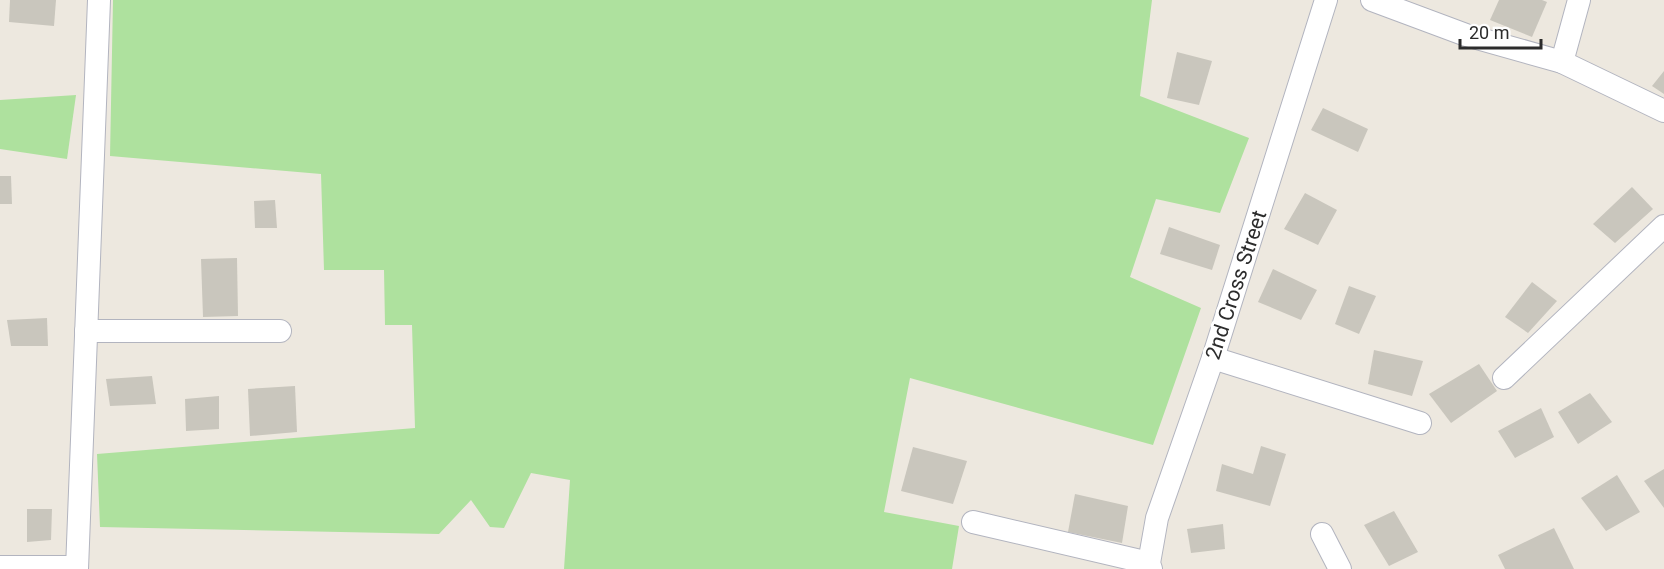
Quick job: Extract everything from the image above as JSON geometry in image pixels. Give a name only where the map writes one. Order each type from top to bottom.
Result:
[{"type":"street","points":[[0,567],[76,568],[99,0]]},
{"type":"street","name":"2nd Cross Street","points":[[1150,566],[1157,518],[1213,358],[1326,0]]},
{"type":"street","points":[[1372,0],[1466,35],[1562,62],[1664,111]]},
{"type":"street","points":[[1562,62],[1579,0]]},
{"type":"street","points":[[1504,378],[1664,226]]},
{"type":"street","points":[[86,331],[280,331]]},
{"type":"street","points":[[1213,358],[1420,423]]},
{"type":"street","points":[[974,522],[1150,566]]},
{"type":"street","points":[[1322,534],[1340,569]]},
{"type":"green space","points":[[113,0],[1152,0],[1140,96],[1249,138],[1220,213],[1156,199],[1130,277],[1201,308],[1153,445],[910,378],[884,512],[959,526],[952,569],[564,569],[570,480],[531,473],[504,528],[490,527],[471,500],[439,534],[100,527],[97,454],[415,428],[412,325],[385,325],[384,270],[324,270],[321,174],[110,156]]},
{"type":"green space","points":[[76,95],[67,159],[0,149],[0,100]]},
{"type":"building","points":[[10,0],[56,0],[54,26],[9,22]]},
{"type":"building","points":[[1499,0],[1547,2],[1532,37],[1490,20]]},
{"type":"building","points":[[1177,52],[1212,61],[1199,105],[1167,98]]},
{"type":"building","points":[[1664,71],[1664,94],[1652,86]]},
{"type":"building","points":[[1323,108],[1368,129],[1358,152],[1311,130]]},
{"type":"building","points":[[0,176],[11,176],[12,204],[0,204]]},
{"type":"building","points":[[1632,187],[1653,209],[1615,243],[1593,224]]},
{"type":"building","points":[[1305,193],[1337,210],[1318,245],[1284,229]]},
{"type":"building","points":[[275,200],[277,228],[255,228],[254,201]]},
{"type":"building","points":[[1169,227],[1220,245],[1212,270],[1160,254]]},
{"type":"building","points":[[237,258],[238,316],[203,317],[201,259]]},
{"type":"building","points":[[1273,269],[1317,290],[1301,320],[1258,302]]},
{"type":"building","points":[[1532,282],[1557,301],[1528,333],[1505,317]]},
{"type":"building","points":[[1349,286],[1376,296],[1359,334],[1335,324]]},
{"type":"building","points":[[47,318],[48,346],[11,346],[7,320]]},
{"type":"building","points":[[1374,350],[1423,361],[1412,396],[1368,384]]},
{"type":"building","points":[[1479,364],[1497,391],[1451,423],[1429,394]]},
{"type":"building","points":[[152,376],[156,404],[110,406],[106,379]]},
{"type":"building","points":[[295,386],[297,432],[250,436],[248,389]]},
{"type":"building","points":[[1590,393],[1612,422],[1578,444],[1558,412]]},
{"type":"building","points":[[219,396],[219,429],[186,431],[185,399]]},
{"type":"building","points":[[1541,408],[1554,437],[1515,458],[1498,431]]},
{"type":"building","points":[[1261,446],[1286,454],[1270,506],[1216,491],[1222,464],[1253,474]]},
{"type":"building","points":[[913,447],[967,461],[953,504],[901,491]]},
{"type":"building","points":[[1664,469],[1664,508],[1644,481]]},
{"type":"building","points":[[1617,475],[1640,512],[1606,531],[1581,498]]},
{"type":"building","points":[[1075,494],[1128,506],[1122,543],[1068,532]]},
{"type":"building","points":[[27,509],[52,509],[51,540],[27,542]]},
{"type":"building","points":[[1394,511],[1418,552],[1389,566],[1364,525]]},
{"type":"building","points":[[1223,524],[1225,549],[1191,553],[1187,529]]},
{"type":"building","points":[[1554,528],[1574,569],[1505,569],[1498,555]]}]
